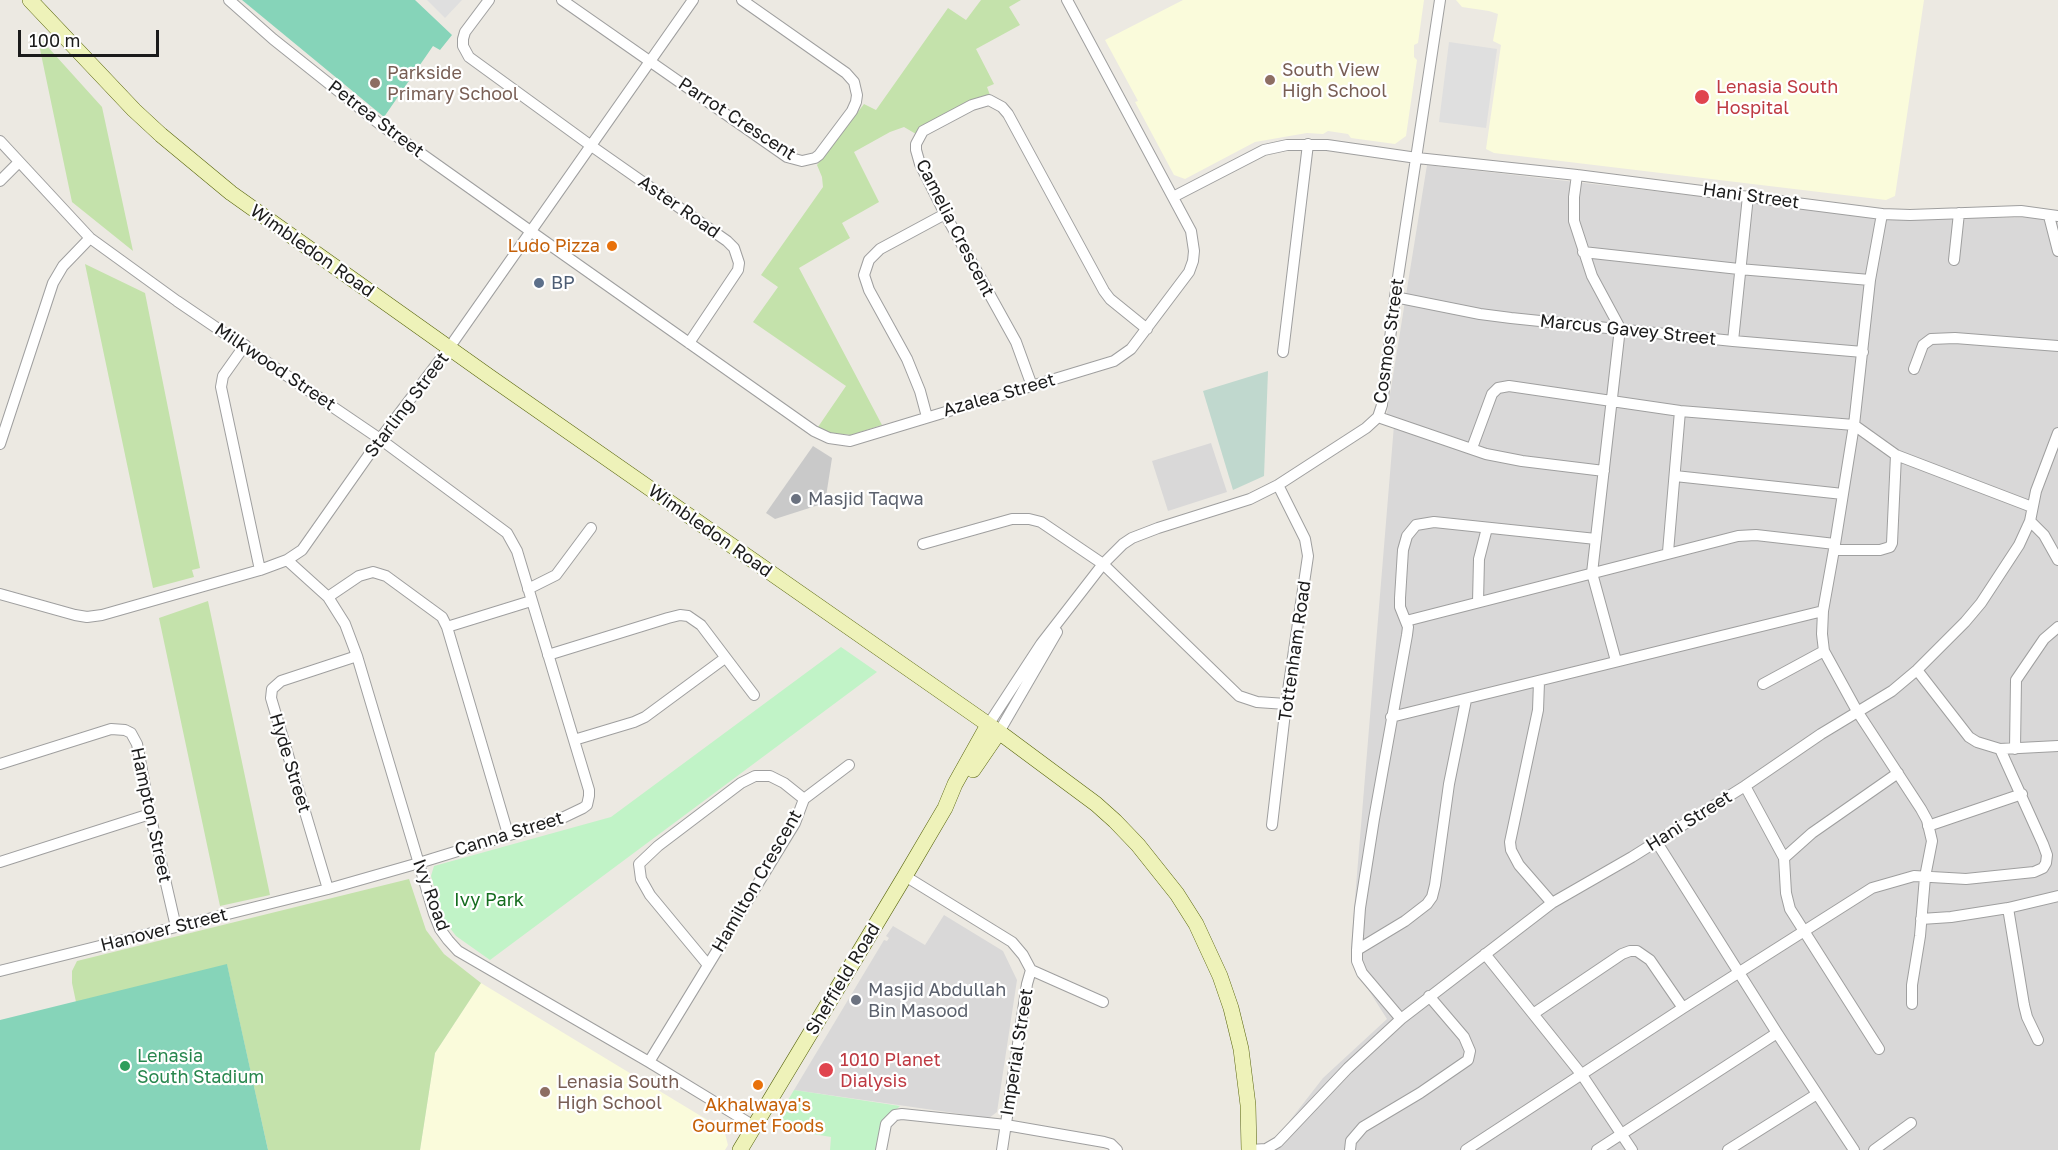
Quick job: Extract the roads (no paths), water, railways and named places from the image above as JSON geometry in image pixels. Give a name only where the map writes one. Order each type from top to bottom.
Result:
[{"type":"street","name":"Wimbledon Road","points":[[30,0],[114,90],[189,159],[239,199],[993,729],[1096,804],[1115,821],[1159,870],[1196,924],[1220,976],[1237,1032],[1245,1079],[1250,1150]]},
{"type":"street","name":"Petrea Street","points":[[229,0],[273,39],[381,125],[530,231]]},
{"type":"street","name":"Aster Road","points":[[489,0],[465,32],[463,39],[465,52],[734,248],[739,263],[738,270],[689,343]]},
{"type":"street","points":[[562,0],[650,62]]},
{"type":"street","name":"Starling Street","points":[[0,594],[87,617],[120,611],[260,570],[286,560],[302,550],[380,439],[449,348],[693,0]]},
{"type":"street","name":"Parrot Crescent","points":[[650,62],[787,157],[802,161],[819,155],[852,111],[857,95],[854,82],[846,73],[742,0]]},
{"type":"street","name":"Azalea Street","points":[[530,231],[814,431],[829,438],[850,441],[1114,361],[1131,349],[1178,288],[1193,261],[1193,239],[1173,197],[1066,0]]},
{"type":"street","name":"Cosmos Street","points":[[993,729],[1041,644],[1103,564],[1132,538],[1250,499],[1278,485],[1378,417],[1382,405],[1395,297],[1440,0]]},
{"type":"street","name":"Camelia Crescent","points":[[1032,386],[1016,342],[945,214],[920,164],[916,150],[918,138],[923,131],[972,105],[989,100],[1008,114],[1104,291],[1110,299],[1147,329]]},
{"type":"street","name":"Milkwood Street","points":[[0,141],[90,238],[177,301],[245,345],[380,439],[507,533],[516,551],[529,595]]},
{"type":"street","points":[[1283,352],[1308,144]]},
{"type":"street","name":"Hani Street","points":[[1173,197],[1264,150],[1287,145],[1308,144],[1882,214],[2021,211],[2054,216],[2058,251]]},
{"type":"street","points":[[0,181],[19,162]]},
{"type":"street","points":[[1577,175],[1574,221],[1583,252],[1599,291],[1620,328],[1592,573],[1616,661]]},
{"type":"street","points":[[1733,341],[1748,196]]},
{"type":"street","points":[[1954,260],[1959,213]]},
{"type":"street","points":[[927,417],[920,391],[907,359],[869,290],[864,275],[869,260],[880,249],[945,214]]},
{"type":"street","points":[[1882,214],[1870,280],[1854,425],[1821,623],[1824,651],[1857,711],[1921,809],[1932,842],[1925,877],[1912,985],[1912,1004]]},
{"type":"street","points":[[0,444],[53,283],[63,266],[90,238]]},
{"type":"street","points":[[1583,252],[1870,280]]},
{"type":"street","name":"Marcus Gavey Street","points":[[1395,297],[1480,314],[1733,341],[1863,352]]},
{"type":"street","points":[[1914,369],[1923,345],[1931,339],[1955,338],[2058,346]]},
{"type":"street","points":[[245,345],[223,376],[221,387],[260,570]]},
{"type":"street","points":[[1472,448],[1492,394],[1503,386],[1680,411],[1854,425],[1896,455],[2032,507]]},
{"type":"street","points":[[1668,552],[1680,411]]},
{"type":"street","points":[[1378,417],[1486,454],[1604,471]]},
{"type":"street","name":"Hani Street","points":[[1250,1150],[1266,1149],[1278,1142],[1348,1068],[1401,1019],[1552,903],[1745,786],[1857,711],[1892,691],[1917,670],[1981,603],[2019,545],[2030,521],[2036,491],[2057,438]]},
{"type":"street","points":[[1406,621],[1668,552],[1747,535],[1835,547],[1880,550],[1890,547],[1896,455]]},
{"type":"street","points":[[1675,476],[1843,494]]},
{"type":"street","name":"Tottenham Road","points":[[1272,825],[1308,547],[1278,485]]},
{"type":"street","points":[[923,544],[1012,519],[1041,522],[1103,564],[1239,696],[1257,702],[1286,704]]},
{"type":"street","points":[[2030,521],[2044,536],[2058,560]]},
{"type":"street","points":[[1401,1019],[1362,973],[1357,961],[1357,951],[1360,908],[1391,717],[1406,645],[1408,627],[1400,607],[1400,598],[1403,550],[1410,530],[1416,525],[1434,522],[1596,538]]},
{"type":"street","points":[[447,627],[529,595],[556,575],[591,528]]},
{"type":"street","points":[[1478,602],[1479,559],[1487,528]]},
{"type":"street","name":"Ivy Road","points":[[286,560],[328,597],[345,624],[357,656],[434,914],[440,929],[458,951],[754,1126]]},
{"type":"street","points":[[328,597],[358,576],[373,572],[380,573],[436,611],[447,627],[508,834]]},
{"type":"street","name":"Canna Street","points":[[328,890],[558,820],[575,813],[586,805],[589,790],[529,595]]},
{"type":"street","points":[[1391,717],[1823,611]]},
{"type":"street","points":[[548,655],[680,615],[694,618],[701,625],[754,695]]},
{"type":"street","points":[[2015,749],[2016,680],[2044,639],[2058,627]]},
{"type":"street","points":[[1762,684],[1824,651]]},
{"type":"street","name":"Hyde Street","points":[[328,890],[271,698],[272,689],[281,681],[357,656]]},
{"type":"street","points":[[574,740],[645,717],[725,658]]},
{"type":"street","points":[[1917,670],[1969,737],[1984,746],[2000,749],[2057,748]]},
{"type":"street","points":[[1539,682],[1534,730],[1510,842],[1511,850],[1519,866],[1552,903]]},
{"type":"street","points":[[1357,951],[1405,921],[1427,904],[1432,897],[1449,784],[1466,700]]},
{"type":"street","name":"Hampton Street","points":[[0,764],[111,729],[131,733],[137,744],[150,814],[176,927]]},
{"type":"street","name":"Sheffield Road","points":[[740,1150],[945,808],[955,784],[993,729]]},
{"type":"street","points":[[1466,1150],[1872,888],[1903,878],[1966,879],[2034,872],[2043,868],[2046,863],[2045,849],[2000,749]]},
{"type":"street","points":[[804,799],[849,765]]},
{"type":"street","points":[[1784,858],[1812,833],[1898,773]]},
{"type":"street","name":"Hamilton Crescent","points":[[649,1062],[795,823],[804,799],[784,783],[770,776],[755,776],[741,783],[658,846],[639,864],[641,879],[650,895],[708,965]]},
{"type":"street","points":[[1745,786],[1784,858],[1787,902],[1804,933],[1879,1049]]},
{"type":"street","points":[[1928,826],[2022,794]]},
{"type":"street","points":[[0,862],[150,814]]},
{"type":"street","points":[[1656,841],[1854,1150]]},
{"type":"street","name":"Imperial Street","points":[[905,876],[1012,942],[1031,969],[1002,1150]]},
{"type":"street","name":"Hanover Street","points":[[0,971],[328,890]]},
{"type":"street","points":[[1921,919],[1951,918],[2058,896]]},
{"type":"street","points":[[2008,908],[2024,1005],[2038,1040]]},
{"type":"street","points":[[1533,1014],[1622,954],[1630,951],[1637,951],[1650,960],[1683,1008]]},
{"type":"street","points":[[1485,954],[1582,1075],[1632,1150]]},
{"type":"street","points":[[1031,969],[1103,1002]]},
{"type":"street","points":[[1350,1150],[1351,1141],[1364,1127],[1468,1060],[1470,1050],[1464,1037],[1429,996]]},
{"type":"street","points":[[1597,1150],[1778,1034]]},
{"type":"street","points":[[1728,1150],[1816,1094]]},
{"type":"street","points":[[881,1150],[886,1124],[895,1115],[915,1114],[1006,1125],[1104,1142],[1117,1150]]},
{"type":"street","points":[[1874,1150],[1911,1123]]},
{"type":"place","name":"South View High School","points":[[1270,80]]},
{"type":"place","name":"Parkside Primary School","points":[[375,83]]},
{"type":"place","name":"Lenasia South Hospital","points":[[1702,97]]},
{"type":"place","name":"Ludo Pizza","points":[[612,246]]},
{"type":"place","name":"BP","points":[[539,283]]},
{"type":"place","name":"Masjid Taqwa","points":[[796,499]]},
{"type":"place","name":"Masjid Abdullah Bin Masood","points":[[856,1000]]},
{"type":"place","name":"Lenasia South Stadium","points":[[125,1066]]},
{"type":"place","name":"1010 Planet Dialysis","points":[[826,1070]]},
{"type":"place","name":"Akhalwaya's Gourmet Foods","points":[[758,1085]]},
{"type":"place","name":"Lenasia South High School","points":[[545,1092]]},
{"type":"park label","name":"Ivy Park","points":[[489,900]]}]
